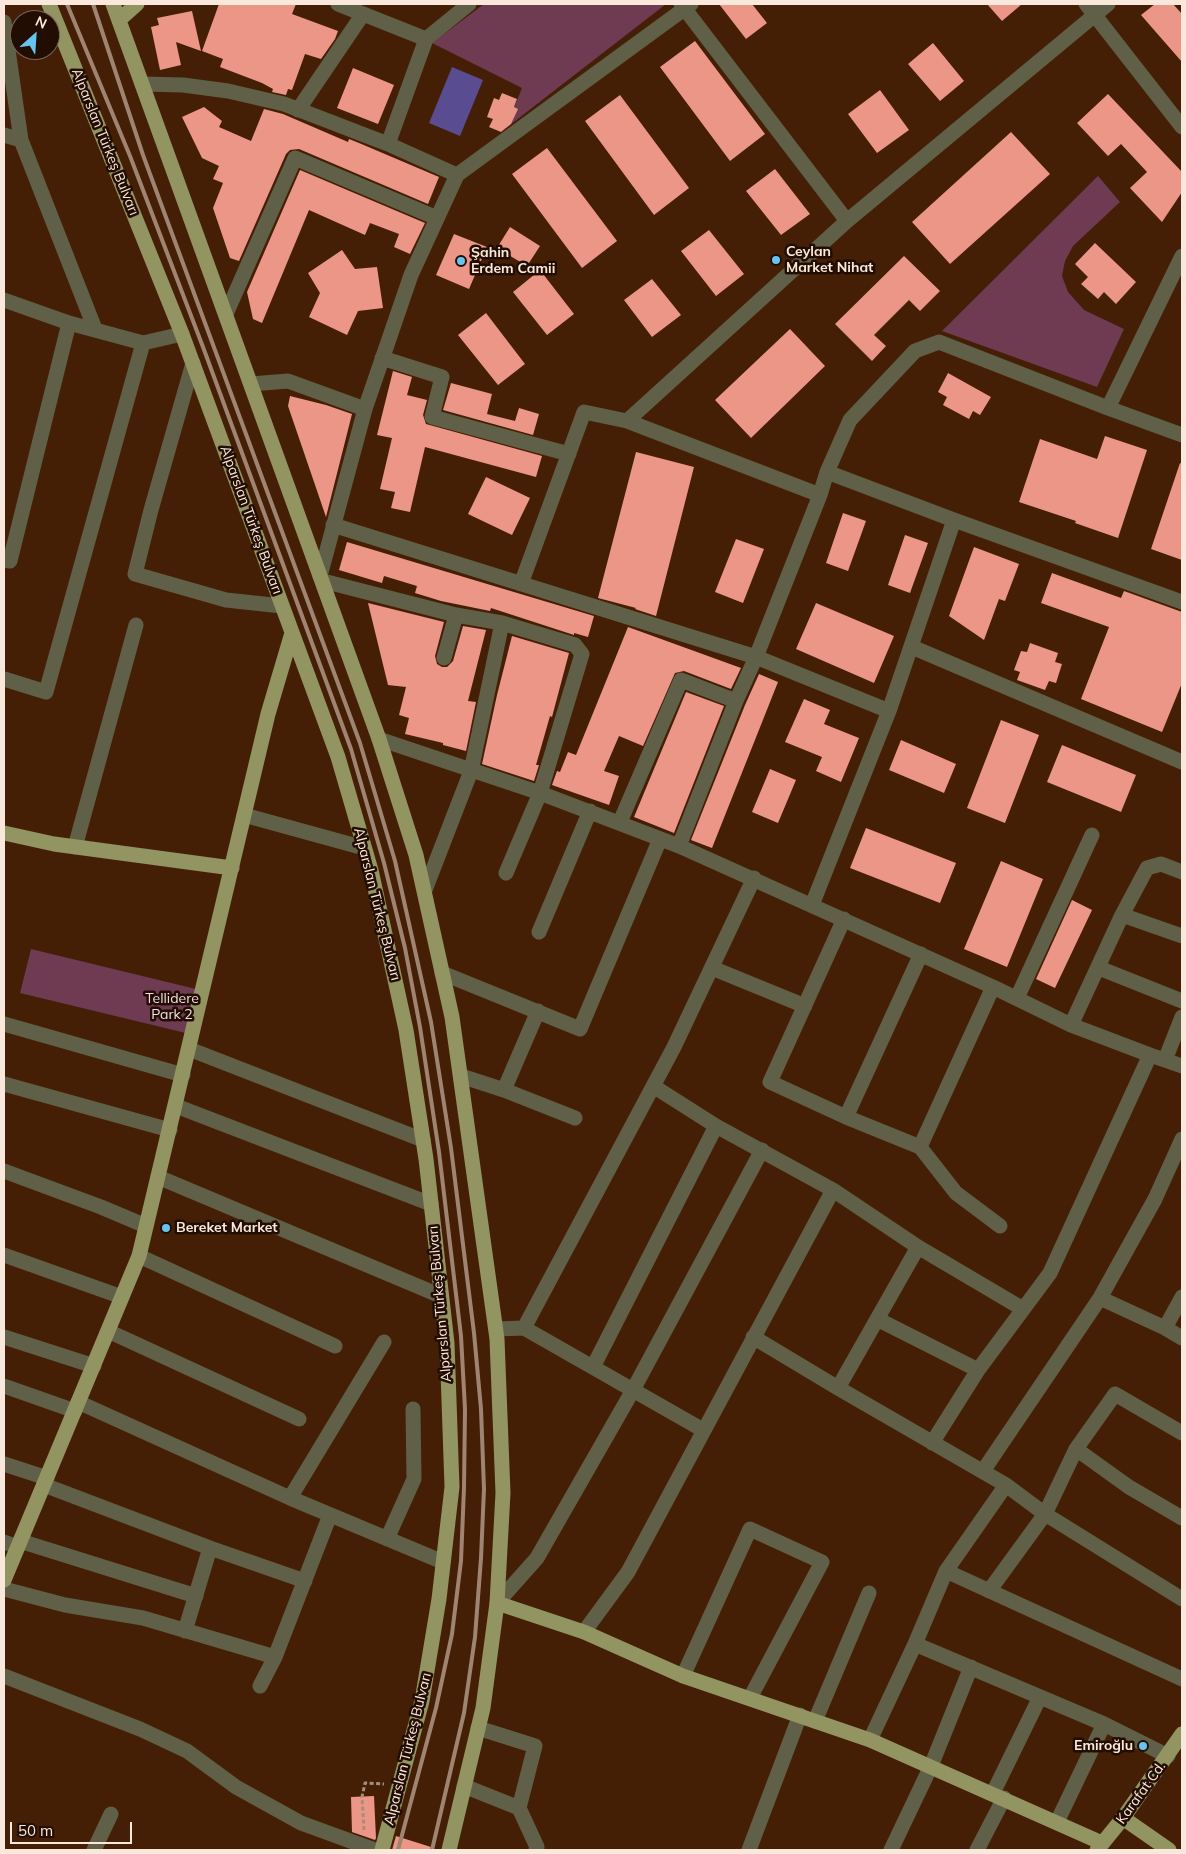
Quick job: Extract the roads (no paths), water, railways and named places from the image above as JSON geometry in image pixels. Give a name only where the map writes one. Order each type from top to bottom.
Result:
[{"type":"main road","name":"Alparslan Türkeş Bulvarı","points":[[49,4],[182,334],[338,757],[373,879],[406,1030],[423,1140],[447,1343],[452,1487],[439,1599],[422,1701],[382,1850]]},
{"type":"main road","points":[[113,4],[379,739],[416,855],[452,1017],[496,1329],[503,1493],[497,1603],[483,1708],[449,1850]]},
{"type":"main road","points":[[119,20],[136,4]]},
{"type":"main road","points":[[4,1580],[14,1543],[45,1481],[139,1256],[268,714],[292,633]]},
{"type":"main road","points":[[4,834],[75,847],[232,868]]},
{"type":"main road","points":[[497,1603],[584,1632],[683,1676],[870,1740],[1057,1822],[1100,1847]]},
{"type":"main road","name":"Karafat Cd.","points":[[1100,1847],[1181,1741]]},
{"type":"main road","points":[[1123,1818],[1169,1850]]},
{"type":"street","points":[[338,4],[426,40]]},
{"type":"street","points":[[388,144],[426,40],[469,4]]},
{"type":"street","points":[[1086,4],[1182,127]]},
{"type":"street","points":[[627,421],[847,221],[1096,16],[1108,4]]},
{"type":"street","points":[[506,873],[540,793],[582,654],[574,645],[502,623],[456,615],[321,578],[333,525],[365,409],[382,358],[411,275],[457,175],[685,5],[847,221]]},
{"type":"street","points":[[298,110],[363,14]]},
{"type":"street","points":[[4,22],[6,54],[22,140],[95,329]]},
{"type":"street","points":[[142,84],[183,85],[228,91],[284,104],[388,144],[457,175]]},
{"type":"street","points":[[4,135],[22,140]]},
{"type":"street","points":[[226,314],[295,158],[437,218]]},
{"type":"street","points":[[1108,408],[1182,256]]},
{"type":"street","points":[[4,300],[69,323],[143,343],[182,334]]},
{"type":"street","points":[[4,560],[10,561],[69,323]]},
{"type":"street","points":[[679,846],[736,701],[756,657],[820,495],[827,472],[850,420],[915,351],[939,342],[1182,435]]},
{"type":"street","points":[[4,679],[46,692],[143,343]]},
{"type":"street","points":[[382,358],[442,377],[432,417],[568,454]]},
{"type":"street","points":[[193,363],[151,510],[135,574],[226,600],[282,606]]},
{"type":"street","points":[[251,384],[288,382],[365,409]]},
{"type":"street","points":[[521,584],[584,412],[627,421],[820,495]]},
{"type":"street","points":[[827,472],[1182,602]]},
{"type":"street","points":[[812,905],[889,711],[954,520]]},
{"type":"street","points":[[333,525],[756,657],[889,711]]},
{"type":"street","points":[[444,658],[456,615]]},
{"type":"street","points":[[425,890],[471,772],[502,623]]},
{"type":"street","points":[[75,847],[136,625]]},
{"type":"street","points":[[912,647],[1182,762]]},
{"type":"street","points":[[620,822],[681,680],[736,701]]},
{"type":"street","points":[[379,739],[471,772],[540,793],[679,846],[921,954],[1071,1025],[1182,1066]]},
{"type":"street","points":[[539,932],[590,811]]},
{"type":"street","points":[[244,815],[364,848]]},
{"type":"street","points":[[1017,998],[1092,835]]},
{"type":"street","points":[[442,973],[580,1029],[660,839]]},
{"type":"street","points":[[1071,1025],[1122,915],[1147,868],[1161,864],[1182,872]]},
{"type":"street","points":[[524,1328],[653,1086],[712,968],[754,878]]},
{"type":"street","points":[[1122,915],[1182,936]]},
{"type":"street","points":[[844,919],[770,1082],[920,1148],[956,1192],[1000,1226]]},
{"type":"street","points":[[846,1117],[921,954]]},
{"type":"street","points":[[712,968],[805,1006]]},
{"type":"street","points":[[1099,968],[1182,1001]]},
{"type":"street","points":[[920,1148],[993,987]]},
{"type":"street","points":[[504,1090],[538,1011]]},
{"type":"street","points":[[1165,1060],[1182,1017]]},
{"type":"street","points":[[4,1024],[183,1075]]},
{"type":"street","points":[[189,1049],[423,1140]]},
{"type":"street","points":[[932,1443],[978,1370],[1050,1273],[1150,1055]]},
{"type":"street","points":[[461,1076],[504,1090],[575,1118]]},
{"type":"street","points":[[4,1084],[170,1130]]},
{"type":"street","points":[[653,1086],[716,1126],[833,1190],[918,1247],[1023,1309]]},
{"type":"street","points":[[176,1106],[431,1204]]},
{"type":"street","points":[[593,1368],[716,1126]]},
{"type":"street","points":[[983,1471],[1100,1298],[1155,1198],[1182,1139]]},
{"type":"street","points":[[497,1603],[536,1558],[633,1390],[762,1150]]},
{"type":"street","points":[[4,1171],[146,1226]]},
{"type":"street","points":[[158,1177],[441,1296]]},
{"type":"street","points":[[584,1632],[628,1572],[833,1190]]},
{"type":"street","points":[[838,1388],[918,1247]]},
{"type":"street","points":[[4,1255],[122,1296]]},
{"type":"street","points":[[139,1256],[334,1346]]},
{"type":"street","points":[[1165,1328],[1182,1297]]},
{"type":"street","points":[[1100,1298],[1165,1328],[1182,1338]]},
{"type":"street","points":[[877,1319],[978,1370]]},
{"type":"street","points":[[496,1329],[524,1328],[703,1430]]},
{"type":"street","points":[[108,1331],[299,1419]]},
{"type":"street","points":[[4,1337],[94,1366]]},
{"type":"street","points":[[753,1337],[932,1443],[1006,1484],[1045,1514],[1182,1599]]},
{"type":"street","points":[[290,1498],[384,1342]]},
{"type":"street","points":[[4,1386],[76,1406],[443,1562]]},
{"type":"street","points":[[989,1591],[1045,1514],[1076,1449],[1115,1394],[1182,1432]]},
{"type":"street","points":[[387,1539],[414,1479],[413,1409]]},
{"type":"street","points":[[1076,1449],[1129,1487],[1182,1518]]},
{"type":"street","points":[[4,1464],[210,1548],[305,1581]]},
{"type":"street","points":[[870,1740],[916,1644],[946,1571],[1006,1484]]},
{"type":"street","points":[[260,1686],[275,1657],[330,1515]]},
{"type":"street","points":[[683,1676],[750,1529],[822,1562],[750,1698]]},
{"type":"street","points":[[14,1543],[196,1596]]},
{"type":"street","points":[[186,1631],[210,1548]]},
{"type":"street","points":[[946,1571],[1182,1679]]},
{"type":"street","points":[[4,1589],[65,1605],[143,1618],[275,1657]]},
{"type":"street","points":[[815,1721],[869,1593]]},
{"type":"street","points":[[916,1644],[1104,1724],[1168,1756]]},
{"type":"street","points":[[891,1850],[931,1766],[971,1667]]},
{"type":"street","points":[[4,1676],[140,1729],[187,1752],[236,1788],[302,1823],[375,1850]]},
{"type":"street","points":[[977,1850],[998,1795],[1040,1697]]},
{"type":"street","points":[[749,1850],[800,1715]]},
{"type":"street","points":[[1057,1822],[1104,1724]]},
{"type":"street","points":[[478,1728],[535,1746],[519,1808],[538,1847],[536,1850]]},
{"type":"street","points":[[464,1786],[519,1808]]},
{"type":"street","points":[[94,1850],[111,1814]]},
{"type":"railway","points":[[67,4],[130,156],[203,347],[351,749],[384,863],[405,948],[420,1027],[439,1152],[461,1336],[465,1409],[464,1488],[461,1561],[452,1634],[436,1708],[398,1850]]},
{"type":"railway","points":[[93,4],[143,155],[360,743],[395,861],[431,1022],[451,1148],[474,1333],[481,1409],[484,1489],[475,1637],[464,1713],[432,1850]]},
{"type":"place","name":"Ceylan Market Nihat","points":[[776,260]]},
{"type":"place","name":"Şahin Erdem Camii","points":[[461,261]]},
{"type":"place","name":"Bereket Market","points":[[166,1228]]},
{"type":"place","name":"Emiroğlu","points":[[1143,1746]]},
{"type":"park label","name":"Tellidere Park 2","points":[[172,1008]]}]
